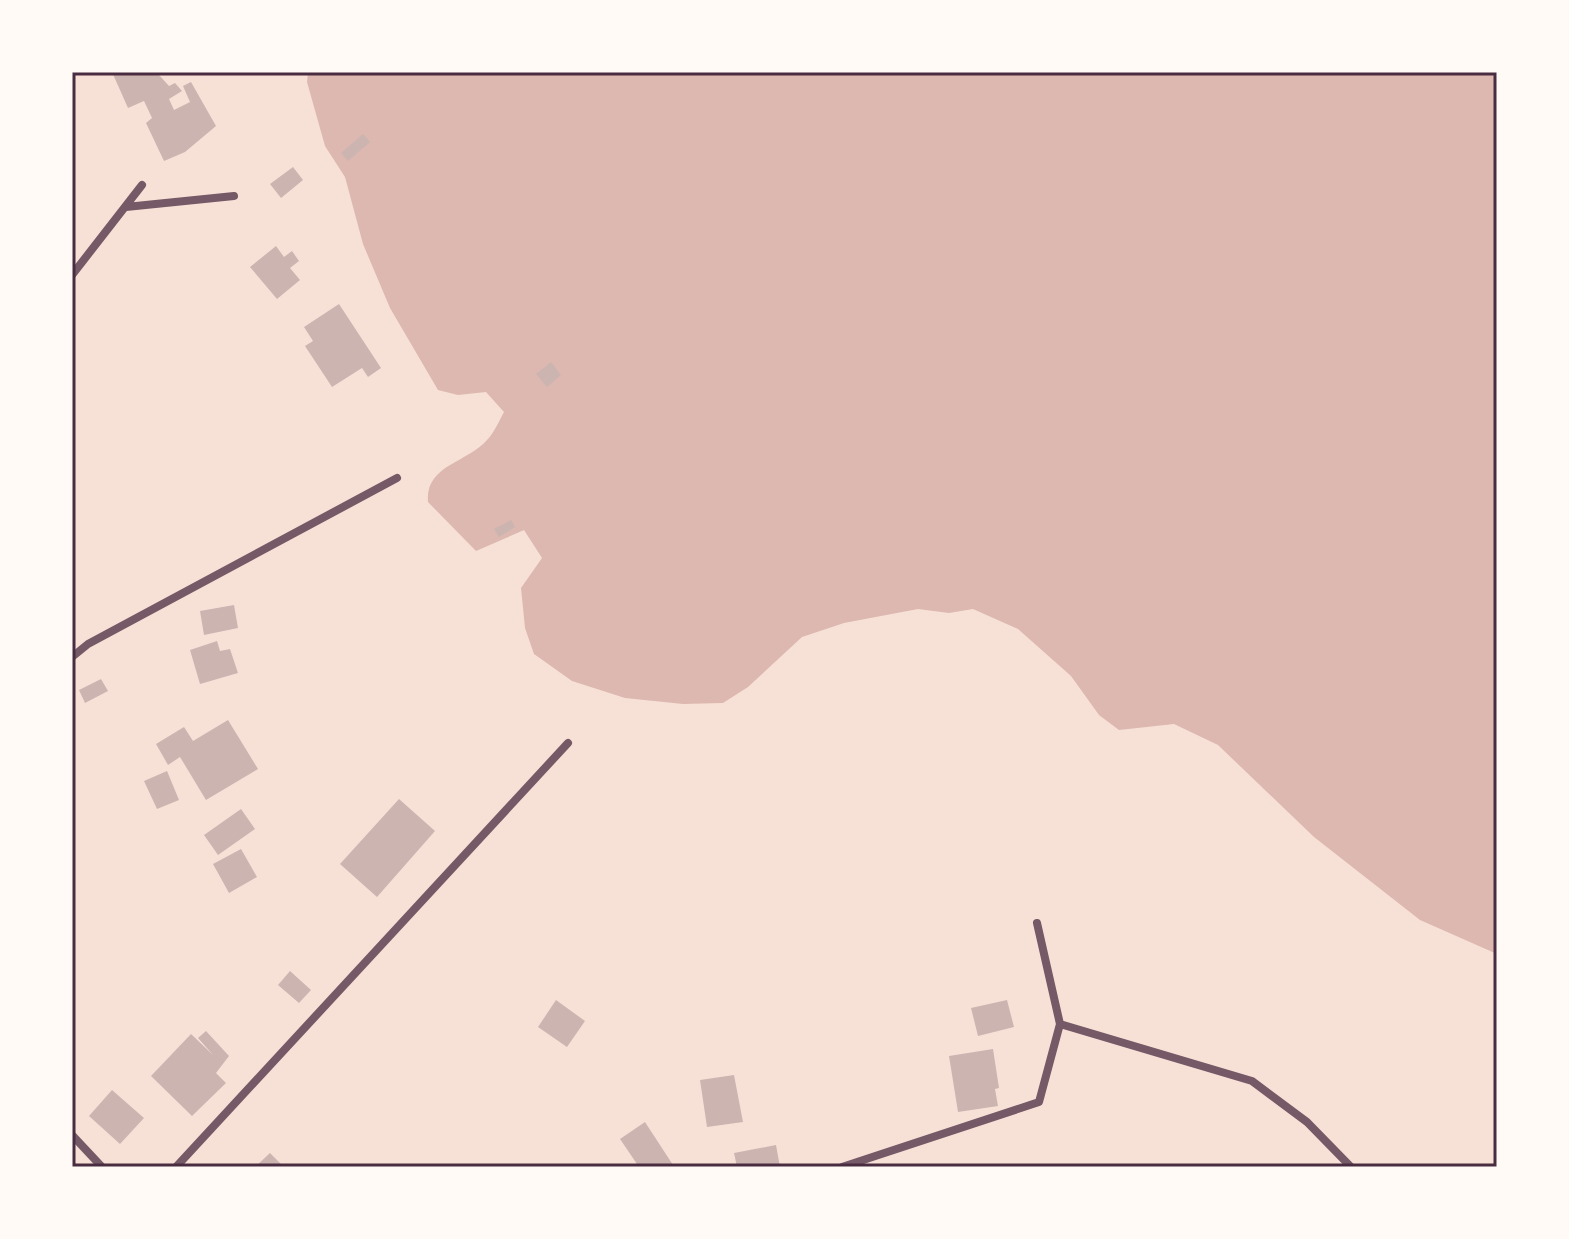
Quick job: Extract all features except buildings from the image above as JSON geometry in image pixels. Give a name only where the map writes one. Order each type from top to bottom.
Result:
[{"type":"street","points":[[72,275],[142,185]]},
{"type":"street","points":[[126,207],[234,196]]},
{"type":"street","points":[[72,657],[88,644],[397,478]]},
{"type":"street","points":[[176,1167],[568,743]]},
{"type":"street","points":[[842,1167],[1039,1102],[1060,1024],[1037,923]]},
{"type":"street","points":[[1060,1024],[1252,1081],[1307,1122],[1351,1167]]},
{"type":"street","points":[[72,1135],[102,1167]]},
{"type":"shaded area","points":[[308,72],[1497,72],[1497,954],[1420,920],[1314,837],[1218,745],[1174,724],[1119,730],[1099,715],[1071,676],[1018,629],[973,609],[949,613],[918,609],[844,623],[802,637],[748,687],[723,703],[683,704],[625,698],[572,681],[534,654],[525,628],[521,588],[542,558],[524,530],[476,551],[428,502],[433,480],[440,472],[479,448],[504,412],[486,392],[458,395],[438,390],[390,308],[363,244],[345,177],[325,146],[307,82]]}]
